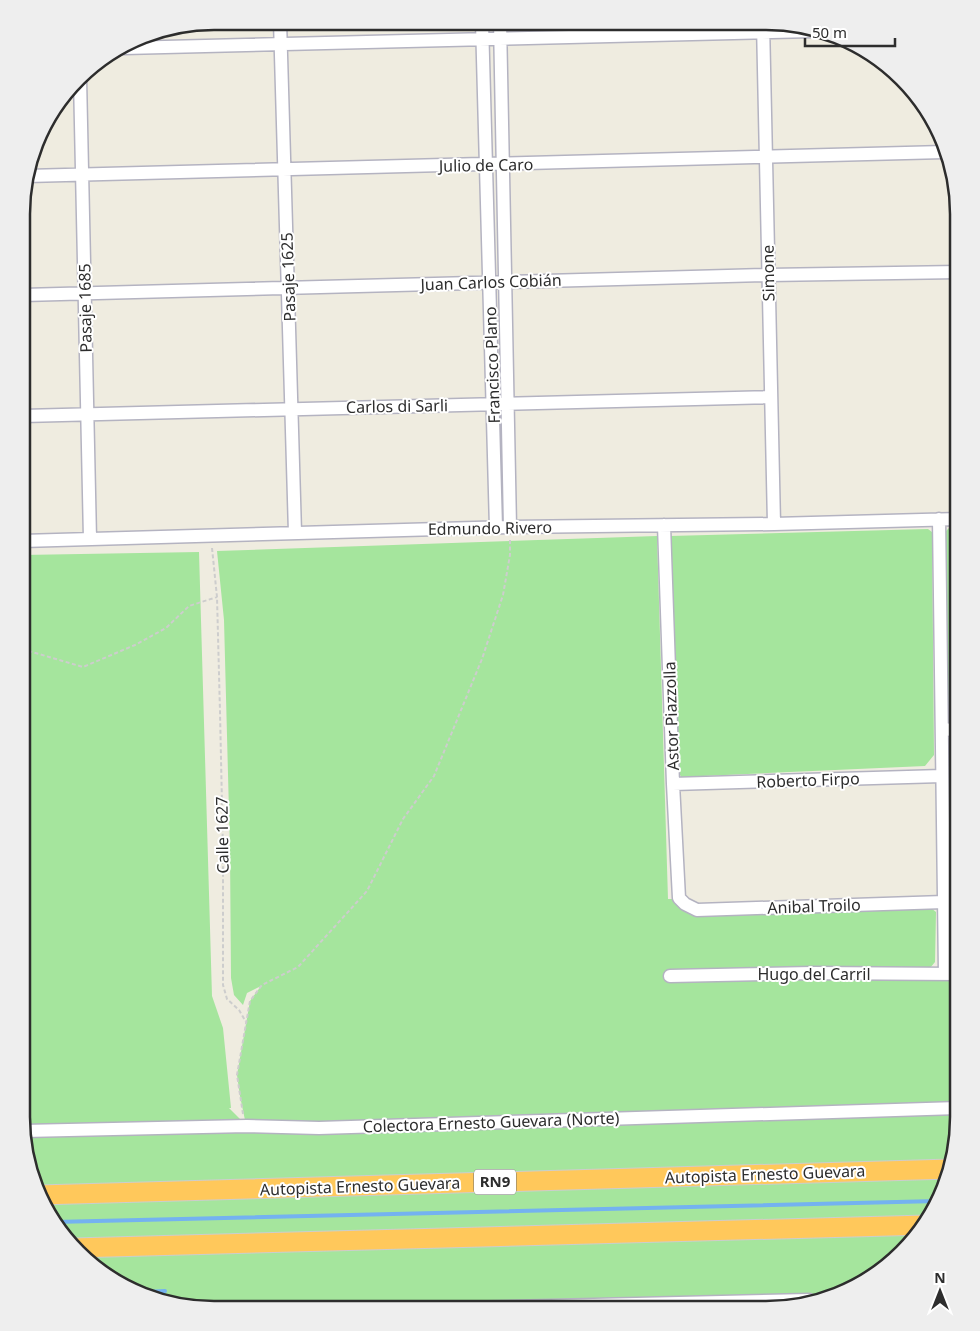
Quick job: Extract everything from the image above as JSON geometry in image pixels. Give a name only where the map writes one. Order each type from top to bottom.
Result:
[{"type":"highway","name":"Autopista Ernesto Guevara","points":[[48,1195],[942,1169]]},
{"type":"highway","points":[[85,1248],[915,1225]]},
{"type":"highway","points":[[90,1252],[126,1246]]},
{"type":"street","name":"Pasaje 1625","points":[[280,30],[295,533]]},
{"type":"street","name":"Francisco Plano","points":[[482,30],[496,528]]},
{"type":"street","name":"Francisco Plano","points":[[500,30],[510,527]]},
{"type":"street","points":[[136,48],[500,38],[710,30]]},
{"type":"street","name":"Simone","points":[[763,30],[774,524]]},
{"type":"street","name":"Pasaje 1685","points":[[80,88],[90,539]]},
{"type":"street","name":"Julio de Caro","points":[[34,176],[939,152]]},
{"type":"street","name":"Juan Carlos Cobián","points":[[30,295],[768,275],[950,272]]},
{"type":"street","name":"Carlos di Sarli","points":[[30,416],[771,396]]},
{"type":"street","points":[[939,519],[945,974]]},
{"type":"street","name":"Edmundo Rivero","points":[[30,541],[510,527],[774,524],[950,519]]},
{"type":"street","name":"Astor Piazzolla","points":[[664,525],[678,892],[679,898],[685,904]]},
{"type":"street","points":[[942,730],[950,730]]},
{"type":"street","name":"Roberto Firpo","points":[[673,784],[942,776]]},
{"type":"street","name":"Anibal Troilo","points":[[685,904],[697,910],[944,902]]},
{"type":"street","name":"Hugo del Carril","points":[[670,976],[812,972],[950,974]]},
{"type":"street","name":"Colectora Ernesto Guevara (Norte)","points":[[30,1131],[247,1126],[319,1128],[950,1108]]},
{"type":"street","points":[[766,1301],[780,1301]]},
{"type":"path","points":[[247,1126],[237,1075],[250,1001],[262,985],[298,967],[367,891],[384,854],[404,819],[434,776],[482,659],[503,595],[510,555],[510,527]]},
{"type":"path","name":"Calle 1627","points":[[212,535],[211,552],[217,598],[223,851],[223,985],[227,999],[239,1010],[246,1022]]},
{"type":"path","points":[[30,651],[83,667],[135,645],[166,628],[189,606],[217,598]]},
{"type":"green space","points":[[949,528],[949,723],[945,718],[946,531]]},
{"type":"green space","points":[[928,529],[932,532],[934,755],[925,766],[681,777],[677,768],[670,536]]},
{"type":"green space","points":[[657,536],[668,899],[676,899],[682,908],[931,908],[936,912],[935,962],[930,968],[823,966],[670,971],[950,974],[950,1129],[944,1165],[925,1209],[912,1229],[896,1247],[878,1263],[847,1282],[814,1295],[780,1301],[202,1301],[166,1295],[133,1282],[102,1263],[84,1247],[68,1229],[49,1198],[36,1165],[30,1129],[30,555],[199,552],[212,996],[223,1028],[231,1108],[229,1108],[246,1125],[237,1075],[250,1001],[261,986],[247,993],[243,1005],[234,995],[231,978],[224,620],[217,551]]},
{"type":"green space","points":[[950,741],[950,829],[948,743]]},
{"type":"waterway","points":[[63,1222],[929,1201]]},
{"type":"waterway","points":[[156,1291],[165,1291]]}]
